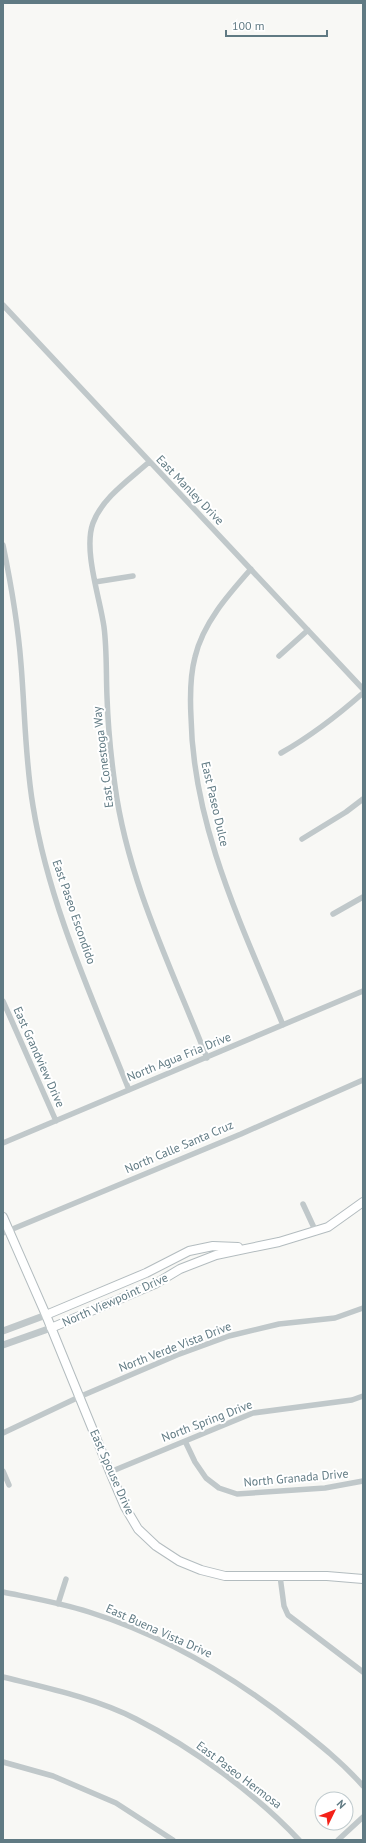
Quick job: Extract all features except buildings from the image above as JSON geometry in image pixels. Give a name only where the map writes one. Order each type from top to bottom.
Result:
[{"type":"main road","name":"North Viewpoint Drive","points":[[51,1328],[155,1284],[196,1262],[248,1247],[279,1242],[316,1232],[328,1227],[363,1202]]},
{"type":"main road","name":"East Spouse Drive","points":[[3,1217],[6,1232],[46,1315],[125,1507],[138,1529],[156,1546],[174,1557],[201,1570],[225,1576],[328,1576],[363,1580]]},
{"type":"main road","name":"North Viewpoint Drive","points":[[46,1315],[146,1272],[189,1251],[213,1246],[248,1247]]},
{"type":"street","name":"East Manley Drive","points":[[3,305],[363,689]]},
{"type":"street","name":"East Conestoga Way","points":[[149,462],[112,496],[101,509],[93,523],[90,539],[95,582],[104,628],[108,721],[115,788],[128,849],[145,906],[208,1058]]},
{"type":"street","name":"East Paseo Escondido","points":[[3,544],[14,598],[19,642],[25,740],[33,806],[49,881],[128,1090]]},
{"type":"street","name":"East Paseo Dulce","points":[[251,569],[226,597],[208,625],[194,657],[190,692],[191,731],[195,776],[208,832],[226,887],[283,1024]]},
{"type":"street","points":[[95,582],[133,576]]},
{"type":"street","points":[[279,656],[308,630]]},
{"type":"street","points":[[281,753],[307,739],[341,713],[363,693]]},
{"type":"street","points":[[302,839],[346,812],[363,799]]},
{"type":"street","points":[[333,914],[363,897]]},
{"type":"street","name":"North Agua Fria Drive","points":[[3,1143],[208,1058],[283,1024],[363,991]]},
{"type":"street","name":"East Grandview Drive","points":[[3,1001],[56,1121]]},
{"type":"street","name":"North Calle Santa Cruz","points":[[6,1232],[363,1080]]},
{"type":"street","points":[[302,1204],[316,1232]]},
{"type":"street","name":"North Verde Vista Drive","points":[[3,1432],[79,1397],[177,1355],[229,1336],[279,1324],[334,1318],[363,1308]]},
{"type":"street","name":"North Viewpoint Drive","points":[[3,1331],[46,1315]]},
{"type":"street","name":"North Viewpoint Drive","points":[[3,1345],[51,1328]]},
{"type":"street","name":"North Spring Drive","points":[[110,1472],[253,1414],[352,1400],[363,1396]]},
{"type":"street","name":"North Granada Drive","points":[[185,1441],[195,1462],[206,1478],[219,1488],[237,1494],[325,1488],[363,1481]]},
{"type":"street","points":[[3,1471],[9,1485]]},
{"type":"street","points":[[280,1576],[284,1606],[288,1615],[363,1672]]},
{"type":"street","points":[[58,1604],[66,1579]]},
{"type":"street","name":"East Buena Vista Drive","points":[[3,1592],[89,1612],[141,1632],[198,1658],[258,1696],[348,1769],[363,1786]]},
{"type":"street","name":"East Paseo Hermosa","points":[[3,1678],[88,1700],[136,1719],[202,1758],[283,1823],[299,1840]]},
{"type":"street","points":[[3,1762],[53,1776],[116,1803],[173,1840]]},
{"type":"street","points":[[338,1840],[363,1817]]}]
